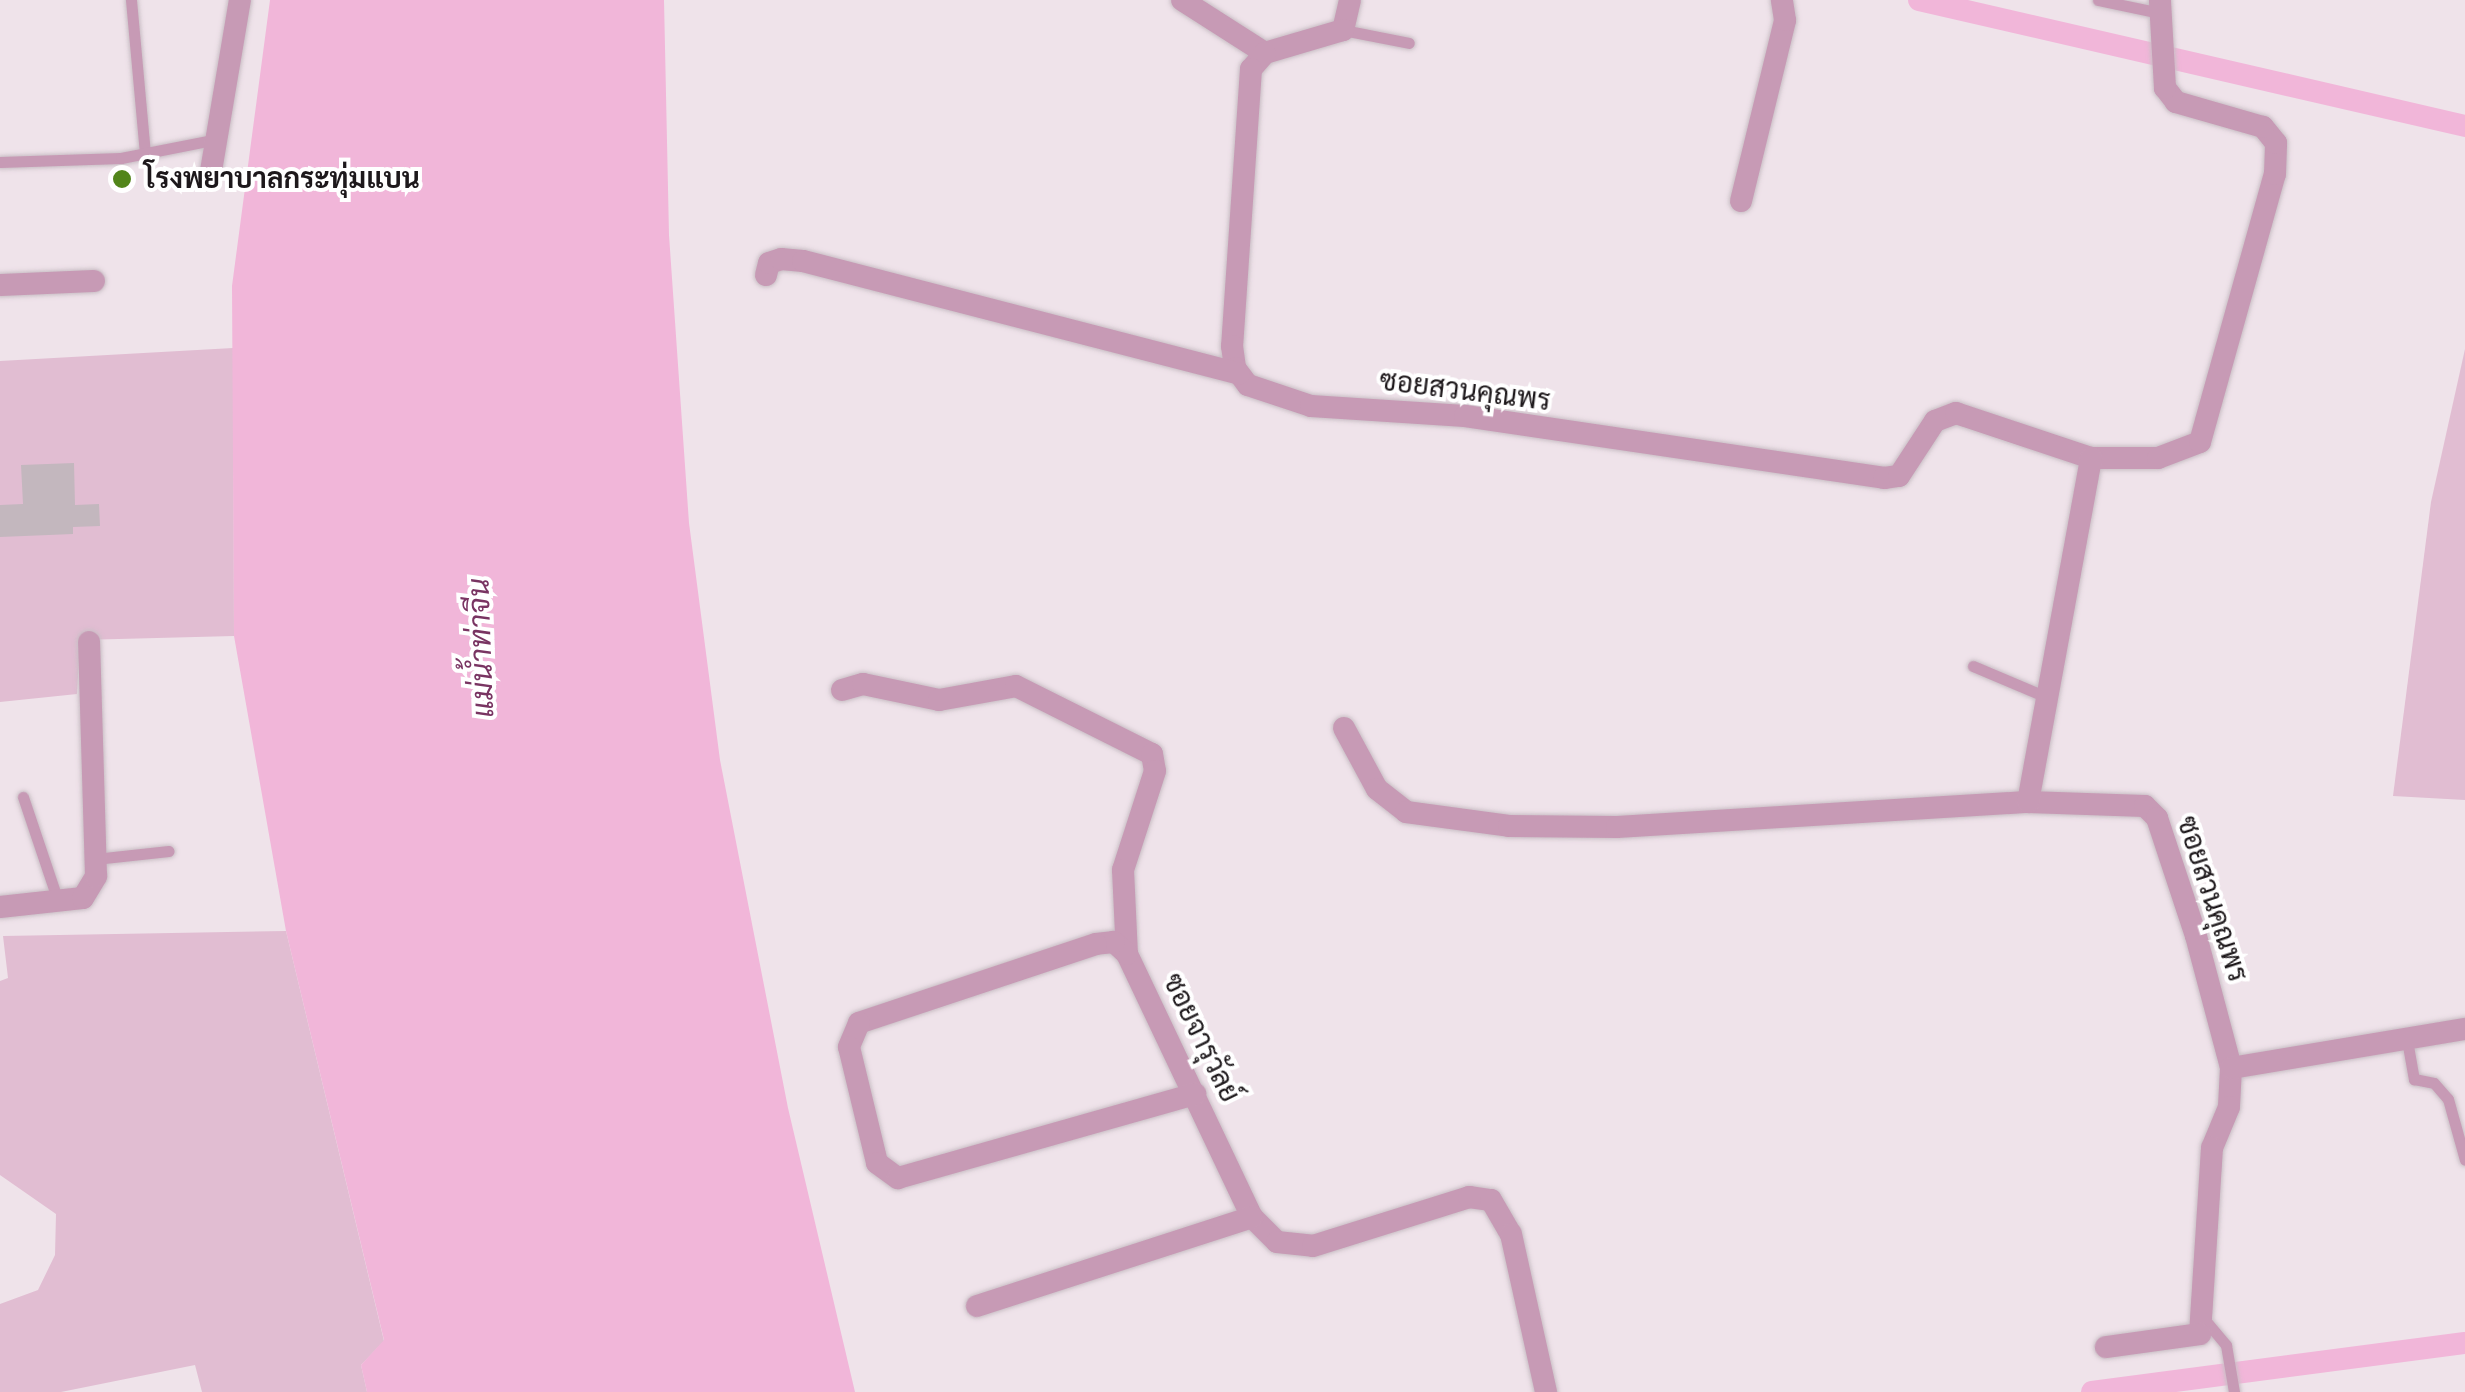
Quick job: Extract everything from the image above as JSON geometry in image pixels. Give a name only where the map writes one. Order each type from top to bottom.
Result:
[{"type":"street","points":[[211,171],[240,0]]},
{"type":"street","points":[[1182,0],[1265,53]]},
{"type":"street","points":[[766,275],[769,263],[781,258],[803,261],[1239,374],[1232,346],[1252,70],[1265,53],[1329,39],[1343,30],[1350,0]]},
{"type":"street","points":[[1741,201],[1785,20],[1782,0]]},
{"type":"street","name":"ซอยสวนคุณพร","points":[[1239,374],[1248,385],[1312,406],[1465,416],[1884,478],[1900,476],[1935,421],[1956,413],[2090,458],[2158,458],[2200,442],[2275,174],[2276,143],[2263,127],[2193,112],[2165,88],[2160,6]]},
{"type":"street","points":[[0,285],[94,282]]},
{"type":"street","points":[[2028,802],[2044,696],[2090,458]]},
{"type":"street","points":[[0,907],[58,901],[90,891],[95,859],[89,642]]},
{"type":"street","name":"ซอยจารุวัลย์","points":[[842,690],[863,684],[939,700],[1016,686],[1152,754],[1156,771],[1123,870],[1127,954],[1252,1216],[1278,1242],[1313,1246],[1468,1197],[1491,1200],[1511,1234],[1546,1392]]},
{"type":"street","name":"ซอยสวนคุณพร","points":[[1344,728],[1377,789],[1406,812],[1429,818],[1617,826],[2028,802],[2145,806],[2157,818],[2231,1068],[2228,1118],[2212,1148],[2205,1320]]},
{"type":"street","points":[[1127,954],[1114,942],[1096,944],[858,1023],[849,1047],[877,1163],[898,1178],[1195,1094]]},
{"type":"street","points":[[2231,1068],[2465,1030]]},
{"type":"street","points":[[977,1306],[1252,1216]]},
{"type":"street","points":[[2106,1347],[2193,1340],[2205,1320]]},
{"type":"lane","points":[[130,0],[145,154]]},
{"type":"lane","points":[[2098,0],[2160,6]]},
{"type":"lane","points":[[1343,30],[1409,44]]},
{"type":"lane","points":[[0,162],[145,154],[218,139]]},
{"type":"lane","points":[[1973,666],[2044,696]]},
{"type":"lane","points":[[23,797],[58,901]]},
{"type":"lane","points":[[95,859],[169,851]]},
{"type":"lane","points":[[2407,1040],[2414,1079],[2434,1083],[2448,1098],[2465,1160]]},
{"type":"lane","points":[[2205,1320],[2226,1345],[2234,1392]]},
{"type":"shaded area","points":[[233,348],[234,636],[80,640],[77,694],[0,702],[0,361]]},
{"type":"shaded area","points":[[2465,349],[2465,800],[2393,796],[2431,502]]},
{"type":"shaded area","points":[[286,931],[384,1341],[361,1365],[367,1392],[202,1392],[195,1365],[61,1392],[0,1392],[0,1304],[38,1290],[55,1255],[56,1214],[0,1175],[0,981],[8,978],[3,936]]},
{"type":"water","name":"แม่น้ำท่าจีน","points":[[270,0],[664,0],[669,235],[689,523],[720,760],[788,1108],[855,1392],[367,1392],[361,1365],[384,1340],[286,931],[234,636],[232,286]]},
{"type":"building","points":[[74,463],[75,505],[99,504],[100,526],[73,527],[73,534],[0,537],[0,505],[23,504],[21,465]]},
{"type":"waterway","points":[[1919,0],[2465,126]]},
{"type":"waterway","points":[[2092,1392],[2465,1343]]},
{"type":"place","name":"โรงพยาบาลกระทุ่มแบน","points":[[122,179]]}]
